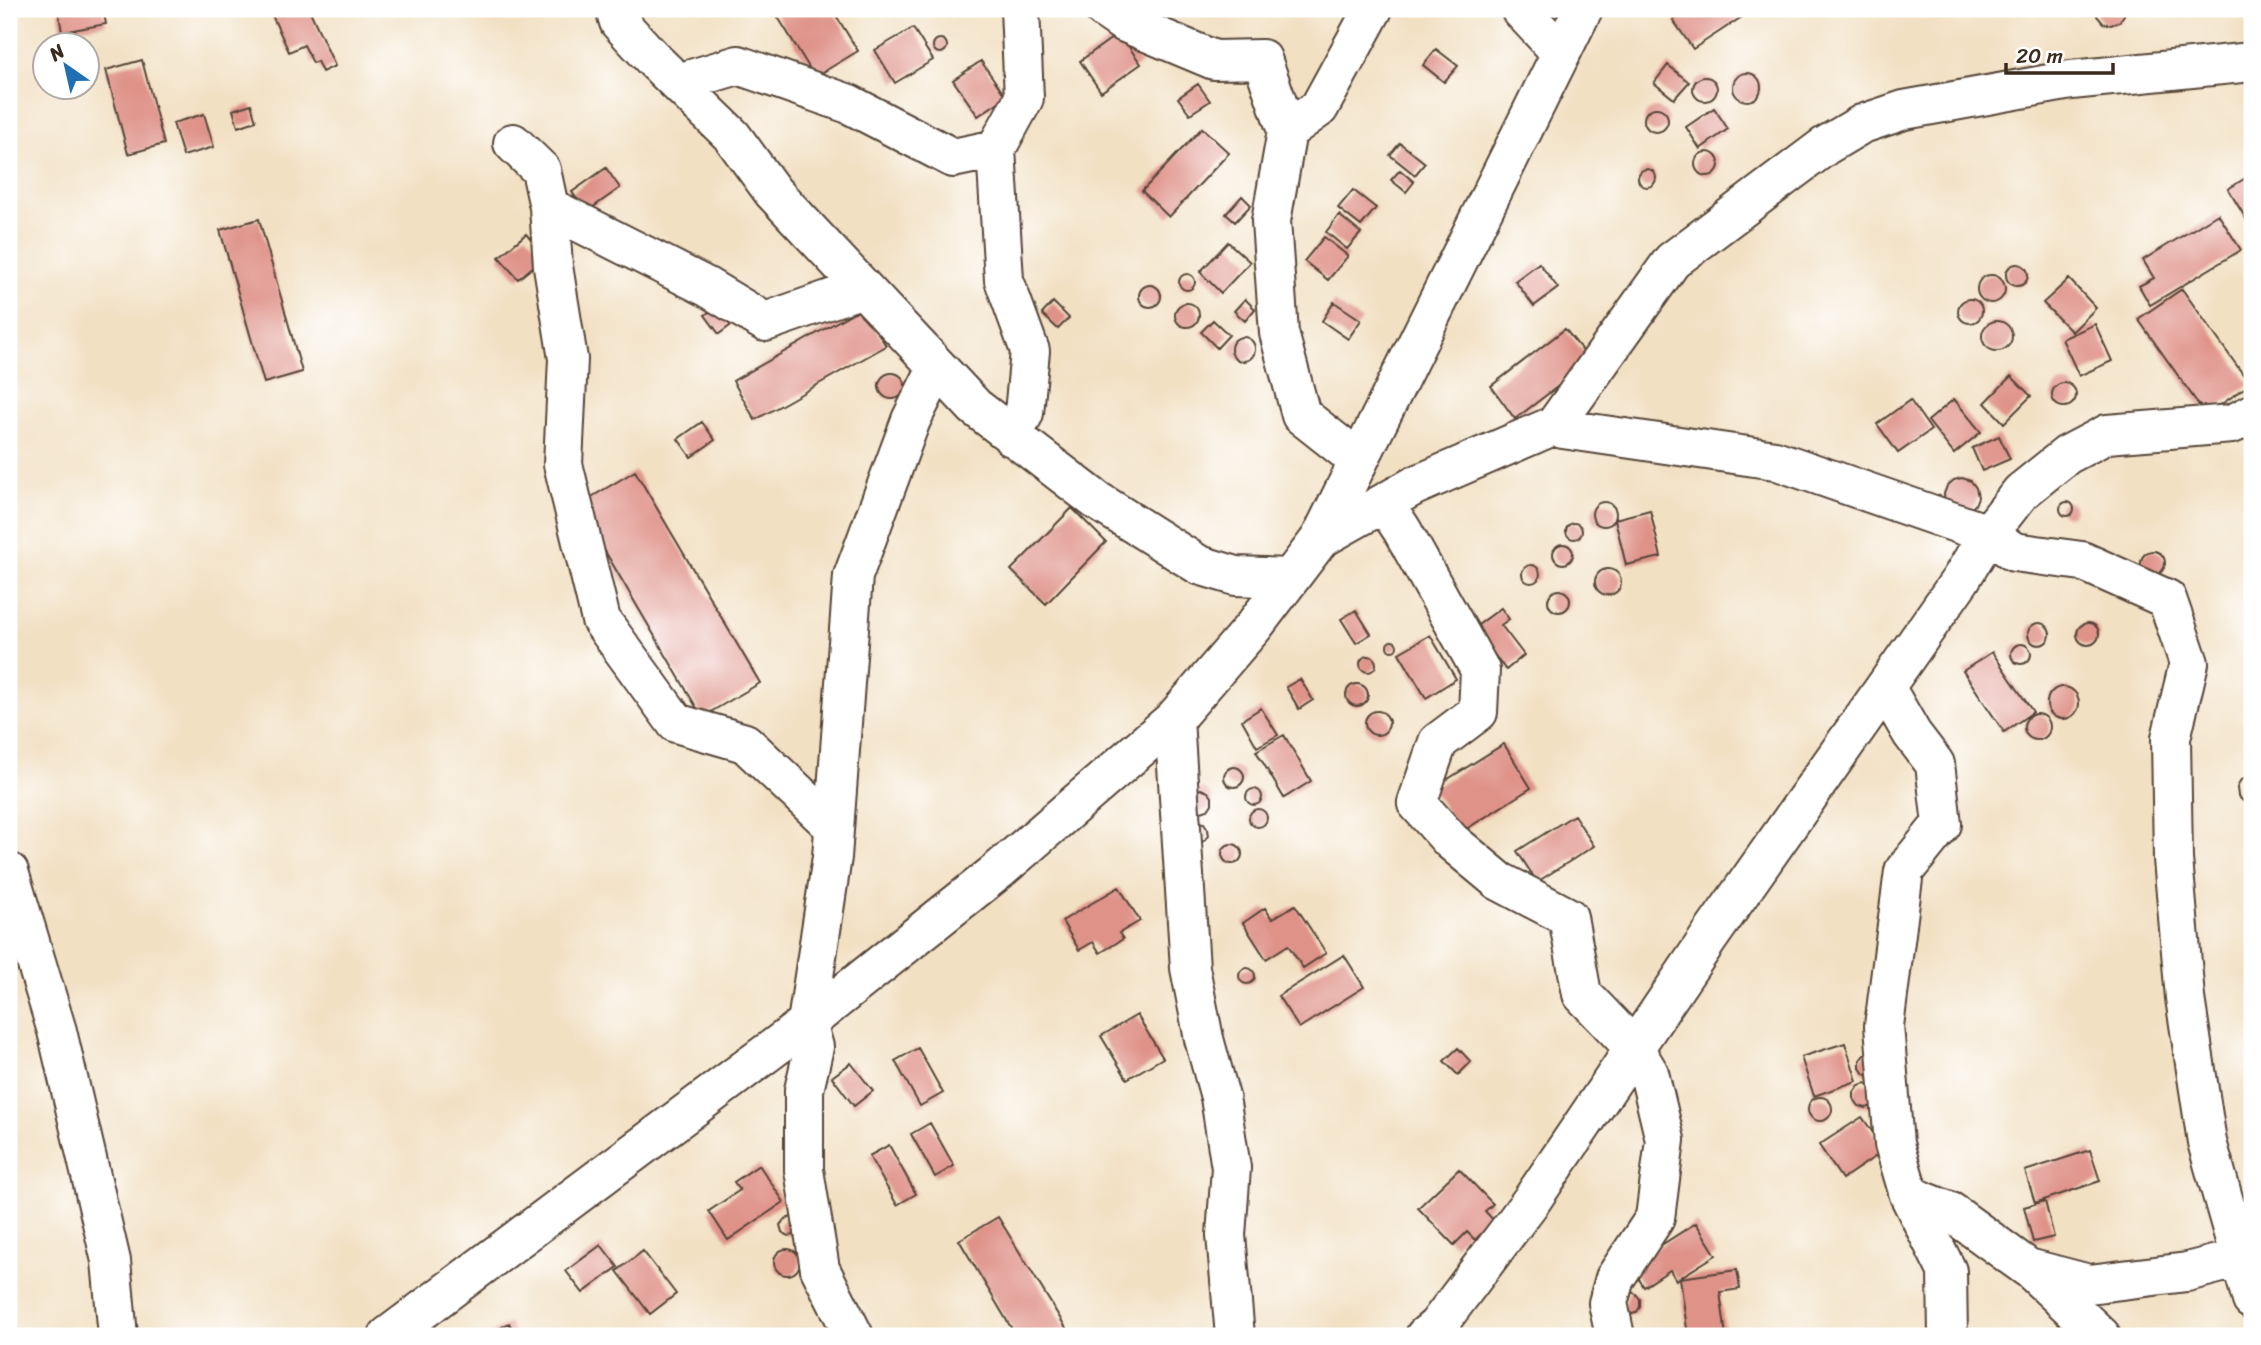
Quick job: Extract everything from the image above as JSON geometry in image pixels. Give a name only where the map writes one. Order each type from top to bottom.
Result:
[{"type":"street","points":[[615,9],[619,22],[732,136],[773,192],[975,407],[1096,500],[1199,565],[1236,576],[1290,578]]},
{"type":"street","points":[[1012,437],[1024,413],[1030,351],[1004,280],[996,149],[1024,98],[1020,9]]},
{"type":"street","points":[[1104,9],[1123,22],[1214,60],[1262,59],[1287,131],[1271,221],[1279,333],[1301,415],[1358,460]]},
{"type":"street","points":[[1287,131],[1319,108],[1373,9]]},
{"type":"street","points":[[1520,9],[1560,53]]},
{"type":"street","points":[[388,1336],[807,1023],[998,871],[1174,719],[1254,626],[1320,538],[1583,9]]},
{"type":"street","points":[[1320,538],[1414,486],[1555,425],[1672,261],[1825,146],[1862,124],[1904,110],[2071,80],[2252,62]]},
{"type":"street","points":[[678,83],[738,65],[849,104],[953,158],[996,149]]},
{"type":"street","points":[[513,143],[541,170],[549,207],[553,265],[568,359],[563,464],[601,620],[676,723],[745,743],[834,827]]},
{"type":"street","points":[[549,207],[708,287],[765,322],[854,290],[865,291]]},
{"type":"street","points":[[854,1336],[820,1269],[804,1170],[804,1090],[814,1047],[807,1023],[832,857],[853,576],[911,420],[937,368]]},
{"type":"street","points":[[1425,1336],[1437,1326],[1531,1201],[1634,1048],[1961,579],[1988,534],[2021,492],[2067,455],[2107,434],[2232,424],[2252,414]]},
{"type":"street","points":[[1555,425],[1563,429],[1775,460],[1988,534],[2014,552],[2082,561],[2167,598],[2189,663],[2171,738],[2173,859],[2185,998],[2207,1142],[2246,1256],[2252,1300]]},
{"type":"street","points":[[1384,503],[1402,530],[1480,670],[1478,712],[1438,742],[1417,803],[1451,841],[1499,881],[1568,918],[1582,994],[1634,1048],[1649,1073],[1664,1140],[1655,1218],[1615,1278],[1608,1303],[1615,1336]]},
{"type":"street","points":[[1885,687],[1912,734],[1935,764],[1942,824],[1904,871],[1884,1026],[1894,1144],[1909,1195],[1947,1271],[1948,1336]]},
{"type":"street","points":[[1174,719],[1191,968],[1204,1039],[1220,1097],[1231,1168],[1226,1235],[1235,1336]]},
{"type":"street","points":[[9,873],[57,1031],[105,1234],[111,1261],[118,1336]]},
{"type":"street","points":[[1909,1195],[1951,1212],[2028,1268],[2101,1336]]},
{"type":"street","points":[[2028,1268],[2089,1284],[2187,1272],[2246,1256]]},
{"type":"building","points":[[58,9],[103,9],[106,24],[62,32]]},
{"type":"building","points":[[269,9],[309,9],[335,66],[322,72],[317,61],[313,63],[304,45],[289,52]]},
{"type":"building","points":[[773,9],[832,9],[858,51],[815,77]]},
{"type":"building","points":[[1690,9],[1754,9],[1693,49],[1673,20]]},
{"type":"building","points":[[2097,9],[2124,9],[2124,15],[2119,22],[2111,25],[2103,23],[2097,16]]},
{"type":"building","points":[[913,28],[933,60],[895,83],[875,50]]},
{"type":"building","points":[[1119,33],[1141,64],[1101,92],[1080,61]]},
{"type":"building","points":[[940,39],[945,41],[945,51],[940,53],[935,51],[933,46],[935,41]]},
{"type":"building","points":[[1436,49],[1458,66],[1444,82],[1423,65]]},
{"type":"building","points":[[142,60],[164,144],[128,154],[106,70]]},
{"type":"building","points":[[981,61],[1006,97],[978,116],[953,80]]},
{"type":"building","points":[[1668,65],[1689,82],[1674,99],[1654,83]]},
{"type":"building","points":[[1747,73],[1757,77],[1761,87],[1757,97],[1747,101],[1737,97],[1733,87],[1737,77]]},
{"type":"building","points":[[1705,77],[1714,80],[1717,89],[1714,98],[1705,101],[1696,98],[1693,89],[1696,80]]},
{"type":"building","points":[[1198,84],[1210,101],[1190,114],[1178,98]]},
{"type":"building","points":[[251,104],[256,121],[238,127],[233,110]]},
{"type":"building","points":[[1656,108],[1665,111],[1668,120],[1665,129],[1656,132],[1647,129],[1644,120],[1647,111]]},
{"type":"building","points":[[1714,108],[1728,129],[1700,149],[1686,127]]},
{"type":"building","points":[[204,114],[214,147],[183,156],[173,123]]},
{"type":"building","points":[[1202,128],[1229,153],[1169,217],[1142,191]]},
{"type":"building","points":[[1400,143],[1425,163],[1415,175],[1390,155]]},
{"type":"building","points":[[1707,152],[1718,159],[1719,164],[1712,175],[1707,176],[1696,169],[1695,164],[1702,153]]},
{"type":"building","points":[[606,168],[620,188],[586,212],[572,192]]},
{"type":"building","points":[[1647,169],[1653,172],[1656,178],[1653,184],[1647,187],[1641,184],[1638,178],[1641,172]]},
{"type":"building","points":[[1400,170],[1414,182],[1406,192],[1391,180]]},
{"type":"building","points":[[2252,174],[2252,219],[2248,222],[2228,189]]},
{"type":"building","points":[[1353,190],[1376,208],[1361,226],[1338,208]]},
{"type":"building","points":[[1242,196],[1251,205],[1235,222],[1226,214]]},
{"type":"building","points":[[2218,214],[2241,250],[2150,305],[2139,286],[2154,278],[2143,260]]},
{"type":"building","points":[[1339,215],[1361,233],[1347,249],[1326,232]]},
{"type":"building","points":[[259,219],[302,372],[264,383],[220,230]]},
{"type":"building","points":[[526,234],[545,257],[518,279],[499,257]]},
{"type":"building","points":[[1324,237],[1348,256],[1328,280],[1304,261]]},
{"type":"building","points":[[1228,242],[1250,262],[1221,293],[1200,272]]},
{"type":"building","points":[[1539,263],[1558,288],[1534,306],[1515,281]]},
{"type":"building","points":[[2017,264],[2025,267],[2028,275],[2025,283],[2017,286],[2009,283],[2006,275],[2009,267]]},
{"type":"building","points":[[1184,274],[1190,274],[1195,282],[1193,288],[1184,290],[1179,285],[1179,279]]},
{"type":"building","points":[[1991,275],[2001,279],[2005,289],[2001,299],[1991,303],[1981,299],[1977,289],[1981,279]]},
{"type":"building","points":[[2069,279],[2096,308],[2072,332],[2043,303]]},
{"type":"building","points":[[1150,285],[1158,288],[1161,296],[1158,304],[1150,307],[1142,304],[1139,296],[1142,288]]},
{"type":"building","points":[[2182,289],[2250,384],[2206,415],[2138,319]]},
{"type":"building","points":[[1245,299],[1255,309],[1245,321],[1234,311]]},
{"type":"building","points":[[1970,299],[1981,306],[1982,311],[1975,322],[1970,323],[1959,316],[1958,311],[1965,300]]},
{"type":"building","points":[[725,301],[738,320],[719,334],[705,315]]},
{"type":"building","points":[[1053,302],[1069,318],[1058,329],[1042,314]]},
{"type":"building","points":[[1334,302],[1361,320],[1348,339],[1322,321]]},
{"type":"building","points":[[1187,303],[1195,307],[1199,315],[1195,323],[1187,327],[1179,323],[1175,315],[1179,307]]},
{"type":"building","points":[[863,307],[886,346],[755,420],[733,381]]},
{"type":"building","points":[[1213,320],[1229,335],[1217,348],[1201,332]]},
{"type":"building","points":[[1997,321],[2008,325],[2012,336],[2008,347],[1997,351],[1986,347],[1982,336],[1986,325]]},
{"type":"building","points":[[2095,324],[2112,361],[2079,376],[2062,339]]},
{"type":"building","points":[[1565,329],[1591,361],[1515,419],[1491,386]]},
{"type":"building","points":[[1243,337],[1254,344],[1255,349],[1248,360],[1243,361],[1232,354],[1231,349],[1238,338]]},
{"type":"building","points":[[892,373],[901,377],[905,386],[901,395],[892,399],[883,395],[879,386],[883,377]]},
{"type":"building","points":[[2011,376],[2031,396],[2004,423],[1985,403]]},
{"type":"building","points":[[2064,383],[2073,386],[2076,395],[2073,404],[2064,407],[2055,404],[2052,395],[2055,386]]},
{"type":"building","points":[[1954,399],[1981,432],[1954,454],[1928,421]]},
{"type":"building","points":[[1910,400],[1931,430],[1898,453],[1877,424]]},
{"type":"building","points":[[702,422],[715,440],[691,457],[678,439]]},
{"type":"building","points":[[1999,436],[2010,459],[1982,471],[1972,448]]},
{"type":"building","points":[[635,471],[760,683],[702,717],[578,505]]},
{"type":"building","points":[[1962,478],[1971,481],[1978,497],[1975,505],[1968,511],[1945,503],[1947,486]]},
{"type":"building","points":[[1604,502],[1615,509],[1616,514],[1609,525],[1604,526],[1593,519],[1592,514],[1599,503]]},
{"type":"building","points":[[2064,502],[2070,502],[2074,509],[2070,516],[2064,516],[2060,512],[2060,506]]},
{"type":"building","points":[[1072,508],[1106,542],[1046,604],[1011,570]]},
{"type":"building","points":[[1650,510],[1661,557],[1626,565],[1615,519]]},
{"type":"building","points":[[1574,523],[1582,531],[1574,539],[1566,531]]},
{"type":"building","points":[[1559,544],[1567,544],[1573,554],[1567,564],[1559,564],[1553,558],[1553,550]]},
{"type":"building","points":[[2153,551],[2161,555],[2165,563],[2161,571],[2153,575],[2145,571],[2141,563],[2145,555]]},
{"type":"building","points":[[1531,565],[1537,568],[1540,574],[1537,580],[1531,583],[1525,580],[1522,574],[1525,568]]},
{"type":"building","points":[[1608,569],[1617,573],[1621,582],[1617,591],[1608,595],[1599,591],[1595,582],[1599,573]]},
{"type":"building","points":[[1559,590],[1567,593],[1570,601],[1567,609],[1559,612],[1551,609],[1548,601],[1551,593]]},
{"type":"building","points":[[1501,608],[1509,619],[1501,625],[1524,655],[1506,670],[1474,628]]},
{"type":"building","points":[[1356,610],[1371,634],[1356,643],[1341,619]]},
{"type":"building","points":[[2039,623],[2047,626],[2050,634],[2047,642],[2039,645],[2031,642],[2028,634],[2031,626]]},
{"type":"building","points":[[2088,623],[2096,626],[2099,634],[2096,642],[2088,645],[2080,642],[2077,634],[2080,626]]},
{"type":"building","points":[[1430,635],[1456,679],[1426,698],[1399,653]]},
{"type":"building","points":[[1392,641],[1396,642],[1396,650],[1392,651],[1388,650],[1387,646],[1388,642]]},
{"type":"building","points":[[2021,644],[2028,647],[2031,654],[2028,661],[2021,664],[2014,661],[2011,654],[2014,647]]},
{"type":"building","points":[[1992,652],[2033,712],[2004,732],[1963,671]]},
{"type":"building","points":[[1365,656],[1371,656],[1376,664],[1374,670],[1365,672],[1360,667],[1360,661]]},
{"type":"building","points":[[1300,679],[1313,700],[1299,709],[1286,687]]},
{"type":"building","points":[[1357,684],[1367,691],[1368,695],[1361,705],[1357,706],[1347,699],[1346,695],[1353,685]]},
{"type":"building","points":[[2063,687],[2074,692],[2079,703],[2074,714],[2063,719],[2052,714],[2047,703],[2052,692]]},
{"type":"building","points":[[1261,708],[1278,735],[1257,747],[1242,720]]},
{"type":"building","points":[[1377,711],[1388,718],[1389,723],[1382,734],[1377,735],[1366,728],[1365,723],[1372,712]]},
{"type":"building","points":[[2037,714],[2046,718],[2050,727],[2046,736],[2037,740],[2028,736],[2024,727],[2028,718]]},
{"type":"building","points":[[1284,735],[1311,781],[1284,798],[1256,751]]},
{"type":"building","points":[[1504,744],[1531,788],[1460,833],[1432,789]]},
{"type":"building","points":[[1230,767],[1238,767],[1244,777],[1238,787],[1230,787],[1224,781],[1224,773]]},
{"type":"building","points":[[2247,777],[2252,778],[2252,802],[2243,801],[2238,796],[2240,781]]},
{"type":"building","points":[[1201,789],[1212,797],[1212,804],[1208,810],[1201,812],[1195,810],[1194,791]]},
{"type":"building","points":[[1251,789],[1257,789],[1262,797],[1260,803],[1251,805],[1246,800],[1246,794]]},
{"type":"building","points":[[1254,809],[1262,809],[1267,818],[1265,825],[1254,827],[1249,822],[1249,814]]},
{"type":"building","points":[[1574,815],[1594,846],[1537,882],[1517,851]]},
{"type":"building","points":[[1197,821],[1204,823],[1209,836],[1198,843]]},
{"type":"building","points":[[1228,844],[1236,844],[1242,854],[1236,864],[1228,864],[1222,858],[1222,850]]},
{"type":"building","points":[[1119,887],[1140,921],[1119,933],[1123,939],[1100,953],[1093,942],[1079,950],[1062,921]]},
{"type":"building","points":[[1295,905],[1326,953],[1303,968],[1288,945],[1266,959],[1243,923],[1265,908],[1272,919]]},
{"type":"building","points":[[1344,955],[1364,987],[1299,1028],[1278,996]]},
{"type":"building","points":[[1244,968],[1250,968],[1255,976],[1253,982],[1244,984],[1239,979],[1239,973]]},
{"type":"building","points":[[1137,1015],[1163,1058],[1127,1079],[1101,1036]]},
{"type":"building","points":[[1845,1043],[1857,1081],[1814,1096],[1801,1057]]},
{"type":"building","points":[[918,1048],[943,1093],[920,1106],[895,1061]]},
{"type":"building","points":[[1458,1048],[1471,1062],[1458,1075],[1444,1061]]},
{"type":"building","points":[[1871,1052],[1871,1077],[1864,1074],[1860,1068],[1860,1060]]},
{"type":"building","points":[[851,1063],[873,1091],[854,1106],[832,1077]]},
{"type":"building","points":[[1865,1083],[1873,1086],[1873,1106],[1866,1108],[1859,1106],[1854,1099],[1854,1092],[1859,1085]]},
{"type":"building","points":[[1820,1097],[1831,1104],[1832,1109],[1825,1120],[1820,1121],[1809,1114],[1808,1109],[1815,1098]]},
{"type":"building","points":[[1862,1117],[1885,1150],[1842,1179],[1819,1145]]},
{"type":"building","points":[[930,1123],[954,1166],[935,1177],[911,1134]]},
{"type":"building","points":[[889,1145],[916,1194],[897,1205],[869,1156]]},
{"type":"building","points":[[2090,1150],[2100,1181],[2035,1203],[2025,1171]]},
{"type":"building","points":[[759,1165],[784,1202],[728,1240],[709,1211],[740,1190],[734,1182]]},
{"type":"building","points":[[1459,1169],[1493,1204],[1485,1211],[1494,1221],[1475,1240],[1467,1232],[1454,1245],[1418,1208]]},
{"type":"building","points":[[2045,1201],[2054,1237],[2033,1242],[2024,1207]]},
{"type":"building","points":[[792,1217],[798,1221],[796,1234],[788,1236],[782,1232],[780,1225],[785,1219]]},
{"type":"building","points":[[998,1217],[1071,1336],[1016,1336],[959,1240]]},
{"type":"building","points":[[1696,1223],[1716,1255],[1676,1280],[1670,1270],[1644,1287],[1630,1265]]},
{"type":"building","points":[[601,1245],[618,1267],[583,1293],[566,1271]]},
{"type":"building","points":[[787,1249],[796,1253],[800,1262],[796,1271],[787,1275],[778,1271],[774,1262],[778,1253]]},
{"type":"building","points":[[643,1251],[676,1294],[650,1314],[617,1271]]},
{"type":"building","points":[[1737,1270],[1740,1289],[1720,1292],[1726,1336],[1688,1336],[1680,1278]]},
{"type":"building","points":[[1629,1291],[1640,1299],[1640,1307],[1636,1313],[1628,1315],[1622,1312]]},
{"type":"building","points":[[509,1323],[516,1336],[486,1336]]}]
